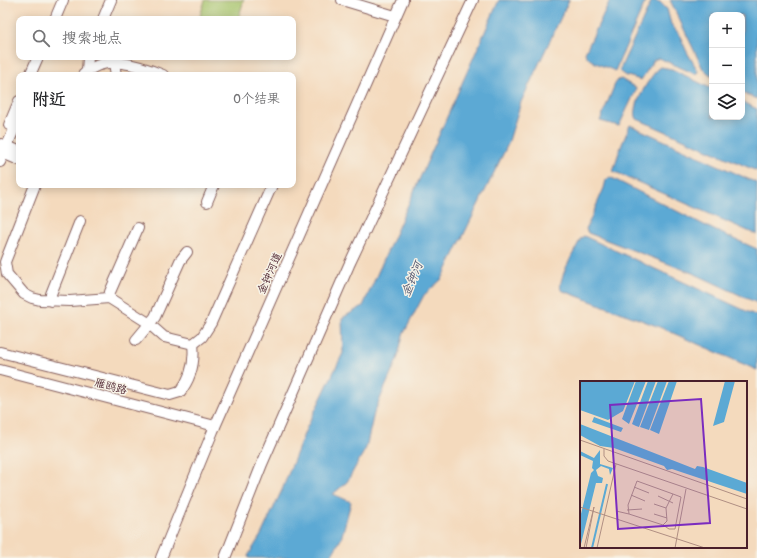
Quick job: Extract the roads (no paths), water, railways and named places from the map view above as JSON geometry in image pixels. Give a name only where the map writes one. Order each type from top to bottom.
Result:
[{"type":"street","points":[[56,16],[63,0]]},
{"type":"street","points":[[62,16],[69,0]]},
{"type":"street","points":[[104,16],[111,0]]},
{"type":"street","points":[[342,0],[395,16]]},
{"type":"street","name":"金钟河道","points":[[161,558],[214,428],[403,0]]},
{"type":"street","points":[[225,558],[262,464],[349,265],[473,0]]},
{"type":"street","points":[[31,72],[37,60]]},
{"type":"street","points":[[38,72],[44,60]]},
{"type":"street","points":[[85,72],[87,60]]},
{"type":"street","points":[[114,63],[116,72]]},
{"type":"street","points":[[88,72],[114,63],[130,63],[155,72]]},
{"type":"street","points":[[2,150],[16,110]]},
{"type":"street","points":[[2,150],[16,124]]},
{"type":"street","points":[[2,150],[16,151]]},
{"type":"street","points":[[2,150],[16,158]]},
{"type":"street","points":[[34,188],[7,254],[4,277],[24,294],[40,300],[70,302],[109,298],[150,325],[164,337],[193,344]]},
{"type":"street","points":[[207,202],[213,188]]},
{"type":"street","points":[[193,344],[202,337],[211,323],[271,188]]},
{"type":"street","points":[[50,301],[51,294],[80,221]]},
{"type":"street","points":[[109,298],[110,292],[138,228]]},
{"type":"street","points":[[136,340],[156,317],[180,261],[187,252]]},
{"type":"street","points":[[0,352],[170,395],[180,392],[188,378],[194,358],[193,344]]},
{"type":"street","name":"雁鸥路","points":[[0,370],[214,428]]},
{"type":"street","name":"雁鸥路","points":[[0,376],[214,428]]},
{"type":"water","name":"金钟河","points":[[499,0],[569,0],[521,102],[508,144],[442,279],[424,295],[403,335],[397,360],[374,413],[366,448],[347,482],[333,494],[351,502],[341,539],[330,558],[249,558],[248,556],[261,535],[282,490],[306,429],[343,353],[342,318],[363,306]]},
{"type":"water","points":[[610,0],[646,0],[615,71],[593,62],[585,53]]},
{"type":"water","points":[[652,0],[660,2],[667,9],[671,24],[679,34],[698,71],[697,73],[695,74],[659,58],[654,60],[641,80],[624,75],[619,71]]},
{"type":"water","points":[[670,0],[757,0],[757,99],[745,94],[745,12],[709,12],[709,74],[703,69]]},
{"type":"water","points":[[661,67],[672,69],[709,88],[709,120],[745,120],[745,103],[757,109],[757,171],[637,119],[636,107],[639,99],[647,83]]},
{"type":"water","points":[[621,79],[636,88],[636,90],[619,126],[600,121],[615,84]]},
{"type":"water","points":[[630,125],[757,183],[757,235],[613,171]]},
{"type":"water","points":[[610,177],[714,230],[757,249],[757,303],[695,274],[588,233],[586,229],[606,180]]},
{"type":"water","points":[[584,236],[757,316],[757,370],[657,326],[561,290],[564,272],[581,238]]}]
